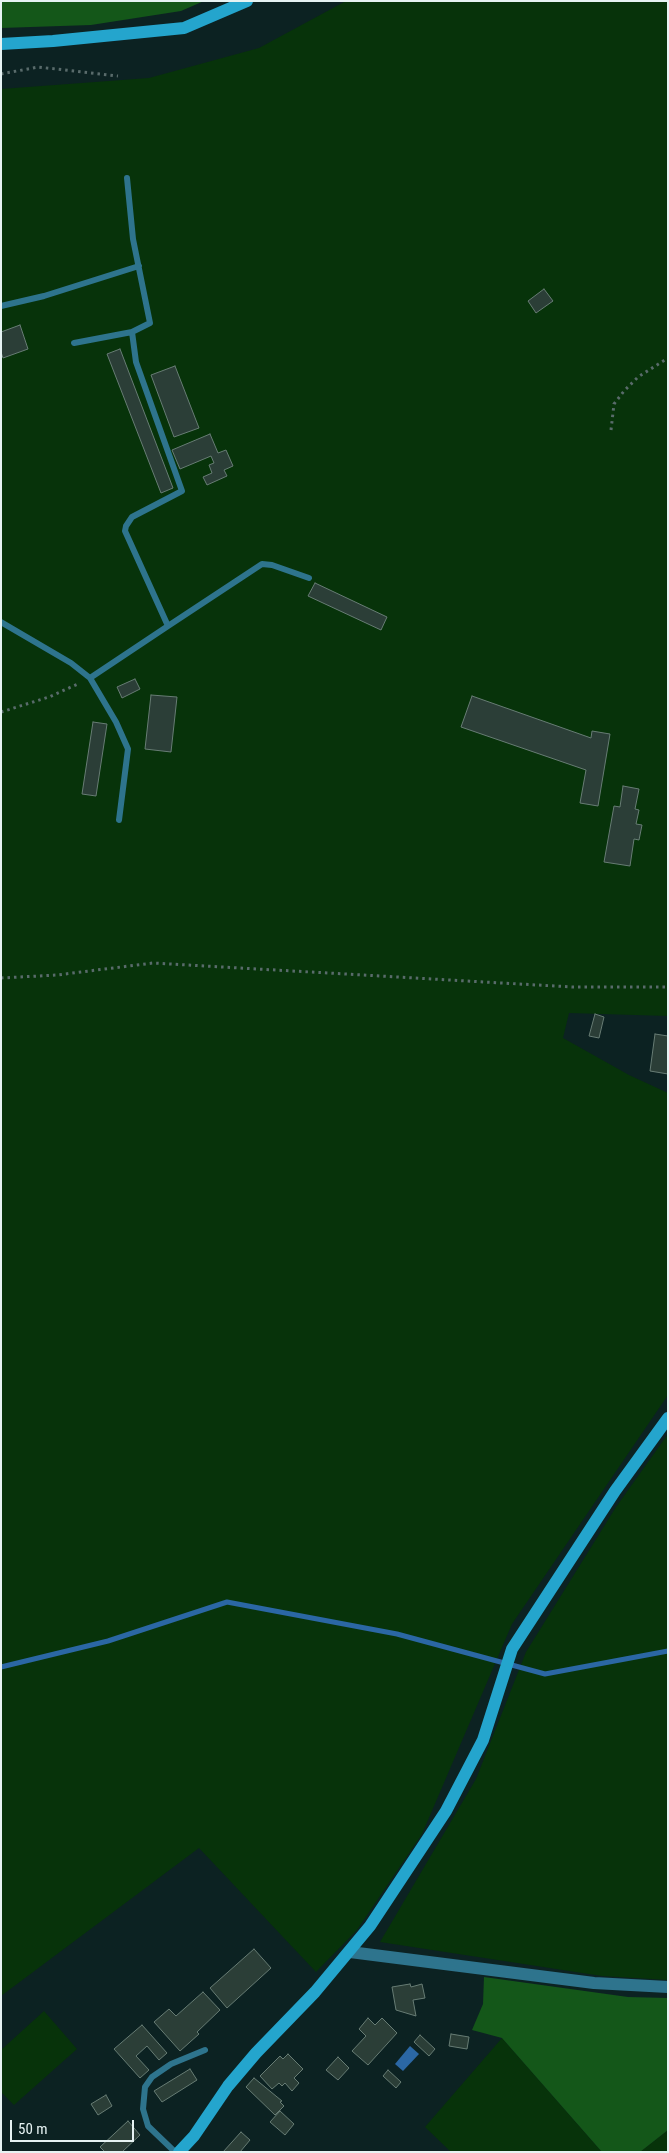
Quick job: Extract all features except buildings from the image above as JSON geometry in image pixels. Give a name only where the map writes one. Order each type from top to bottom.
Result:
[{"type":"street","points":[[1,44],[53,42],[184,28],[247,1]]},
{"type":"street","points":[[177,2152],[194,2136],[228,2086],[256,2053],[350,1952],[370,1926],[446,1811],[483,1740],[512,1649],[615,1490],[668,1418]]},
{"type":"street","points":[[350,1952],[594,1983],[668,1987]]},
{"type":"lane","points":[[74,343],[132,332],[150,323],[133,239],[128,178]]},
{"type":"lane","points":[[1,306],[44,296],[139,266]]},
{"type":"lane","points":[[132,332],[136,362],[182,491],[132,517],[126,526],[125,532],[168,626]]},
{"type":"lane","points":[[90,678],[262,564],[272,565],[309,578]]},
{"type":"lane","points":[[1,622],[70,663],[90,678],[116,722],[128,749],[119,820]]},
{"type":"lane","points":[[177,2152],[148,2126],[143,2109],[144,2087],[152,2077],[171,2064],[205,2050]]},
{"type":"path","points":[[1,74],[38,67],[118,76]]},
{"type":"path","points":[[611,430],[614,404],[624,391],[638,377],[668,358]]},
{"type":"path","points":[[1,712],[49,697],[90,678]]},
{"type":"path","points":[[1,978],[57,976],[153,963],[572,987],[668,987]]},
{"type":"green space","points":[[1,1],[204,1],[181,11],[91,25],[1,28]]},
{"type":"green space","points":[[346,1],[668,1],[668,1016],[569,1013],[563,1038],[629,1075],[668,1093],[668,1395],[512,1624],[422,1834],[357,1930],[316,1972],[199,1848],[1,1996],[1,89],[149,78],[259,48]]},
{"type":"green space","points":[[668,1434],[668,1980],[602,1976],[380,1942],[476,1779],[526,1652],[616,1507]]},
{"type":"green space","points":[[484,1977],[628,1997],[668,1998],[668,2130],[640,2152],[602,2152],[502,2038],[472,2030],[483,2004]]},
{"type":"green space","points":[[44,2011],[77,2049],[14,2105],[1,2092],[1,2050]]},
{"type":"green space","points":[[502,2038],[602,2152],[451,2152],[425,2127]]},
{"type":"green space","points":[[668,2130],[668,2152],[640,2152]]},
{"type":"water","points":[[410,2046],[419,2054],[403,2071],[395,2064]]},
{"type":"waterway","points":[[1,1667],[108,1641],[227,1602],[397,1634],[545,1674],[668,1651]]}]
